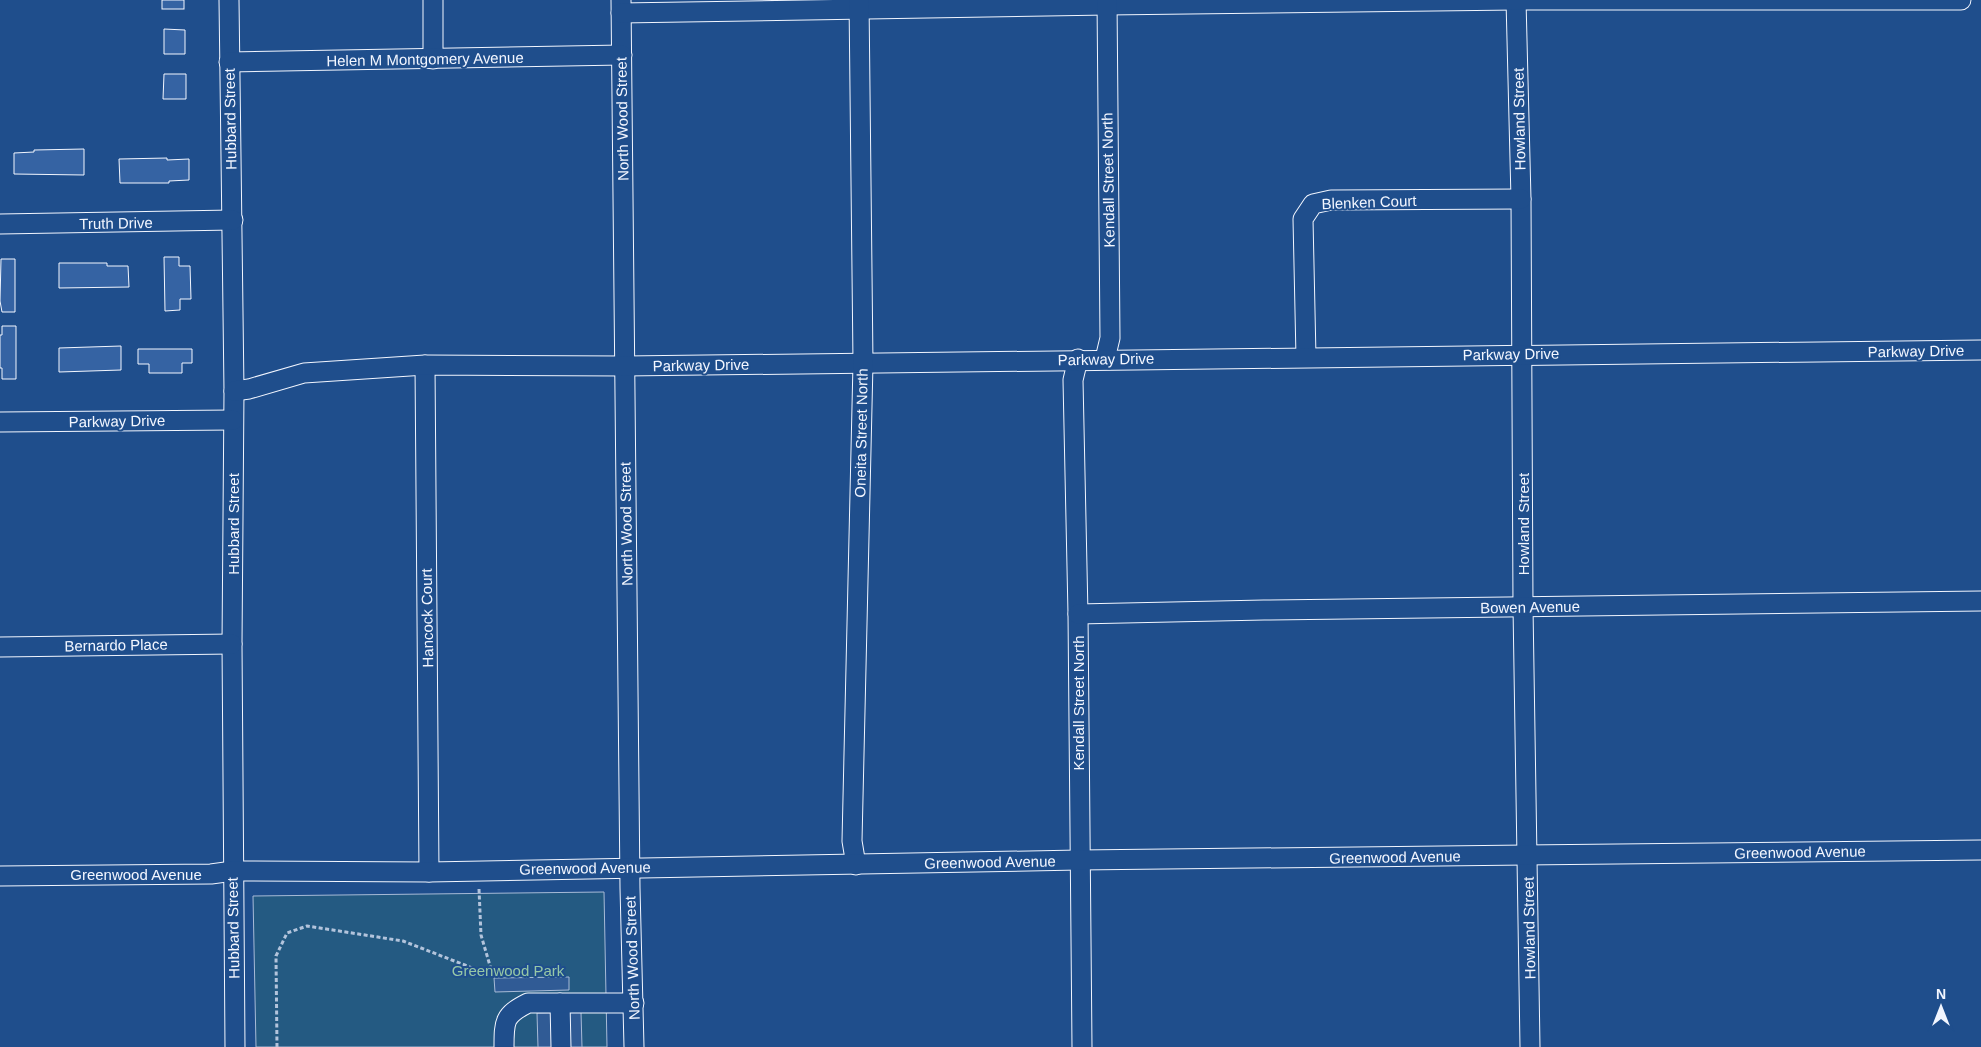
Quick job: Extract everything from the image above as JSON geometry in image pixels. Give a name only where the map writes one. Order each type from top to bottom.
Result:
[{"type":"street","name":"Hubbard Street","points":[[229,0],[234,391],[232,644],[235,1047]]},
{"type":"street","points":[[433,0],[433,59]]},
{"type":"street","name":"Howland Street","points":[[1516,0],[1521,199],[1523,607],[1530,1047]]},
{"type":"street","points":[[621,7],[1107,2],[1961,0]]},
{"type":"street","name":"Kendall Street North","points":[[1105,359],[1110,338],[1107,2]]},
{"type":"street","name":"Oneita Street North","points":[[856,865],[852,831],[863,363],[859,5]]},
{"type":"street","name":"North Wood Street","points":[[621,7],[630,867],[634,1047]]},
{"type":"street","name":"Helen M Montgomery Avenue","points":[[229,62],[622,55]]},
{"type":"street","name":"Blenken Court","points":[[1306,357],[1303,219],[1313,204],[1331,200],[1521,199]]},
{"type":"street","name":"Truth Drive","points":[[0,224],[233,220]]},
{"type":"street","name":"Parkway Drive","points":[[234,391],[249,389],[304,373],[425,365],[625,366],[1078,359],[1981,350]]},
{"type":"street","name":"Kendall Street North","points":[[1078,359],[1073,380],[1078,614],[1082,1047]]},
{"type":"street","name":"Hancock Court","points":[[425,365],[429,872]]},
{"type":"street","name":"Parkway Drive","points":[[0,422],[233,420]]},
{"type":"street","name":"Bowen Avenue","points":[[1078,614],[1981,601]]},
{"type":"street","name":"Bernardo Place","points":[[0,647],[232,644]]},
{"type":"street","name":"Greenwood Avenue","points":[[0,876],[211,874],[233,871],[429,872],[1079,860],[1981,850]]},
{"type":"street","points":[[504,1047],[504,1025],[513,1010],[528,1003],[634,1003]]},
{"type":"street","points":[[560,1003],[561,1047]]},
{"type":"path","points":[[277,1047],[276,956],[288,934],[308,926],[403,941],[493,976],[481,935],[479,890]]},
{"type":"green space","name":"Greenwood Park","points":[[604,892],[607,1047],[256,1047],[253,896]]},
{"type":"shaded area","points":[[569,977],[569,990],[495,992],[494,978]]},
{"type":"shaded area","points":[[581,1012],[582,1047],[538,1047],[537,1013]]},
{"type":"building","points":[[162,0],[184,0],[184,9],[162,9]]},
{"type":"building","points":[[164,29],[185,30],[185,54],[164,54]]},
{"type":"building","points":[[164,74],[186,74],[186,99],[163,99]]},
{"type":"building","points":[[84,149],[84,175],[14,174],[14,153],[34,152],[34,150]]},
{"type":"building","points":[[167,158],[167,160],[189,159],[189,180],[169,181],[169,183],[120,183],[119,159]]},
{"type":"building","points":[[164,257],[179,257],[179,266],[190,266],[191,299],[180,299],[180,310],[165,311]]},
{"type":"building","points":[[1,259],[15,259],[15,312],[2,312],[0,301]]},
{"type":"building","points":[[59,263],[107,263],[107,266],[128,266],[129,287],[59,288]]},
{"type":"building","points":[[2,326],[16,326],[16,379],[2,379],[0,335],[2,335]]},
{"type":"building","points":[[121,346],[121,370],[59,372],[59,348]]},
{"type":"building","points":[[138,349],[192,349],[192,363],[182,363],[182,373],[149,373],[149,364],[138,364]]}]
